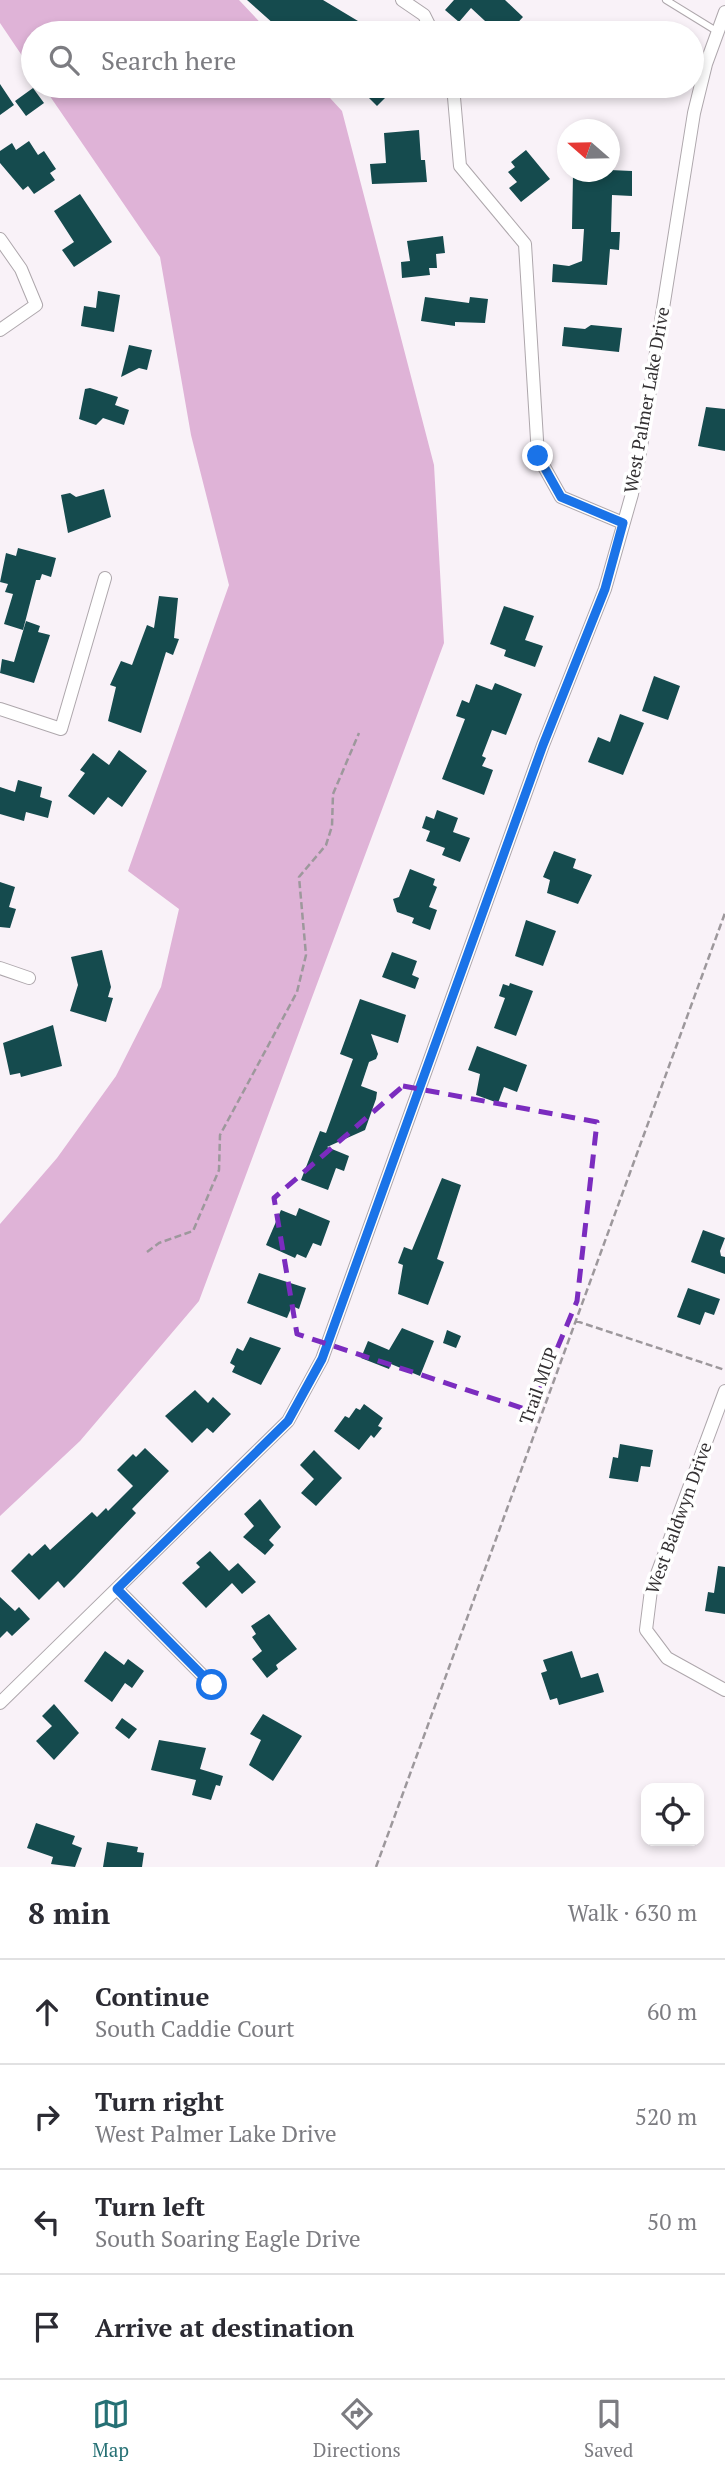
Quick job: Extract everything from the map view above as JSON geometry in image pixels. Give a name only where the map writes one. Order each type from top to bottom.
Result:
[{"type":"street","points":[[402,0],[424,15],[427,21]]},
{"type":"street","name":"West Palmer Lake Drive","points":[[704,74],[725,12]]},
{"type":"street","points":[[454,98],[460,166],[525,244],[538,456],[561,497],[623,523]]},
{"type":"street","name":"West Palmer Lake Drive","points":[[0,1703],[288,1421],[322,1359],[543,745],[605,589],[641,447],[688,142],[697,98]]},
{"type":"street","points":[[0,239],[21,270],[36,304],[0,330]]},
{"type":"street","points":[[0,709],[61,729],[105,578]]},
{"type":"street","points":[[0,968],[29,978]]},
{"type":"street","name":"West Baldwyn Drive","points":[[725,1391],[651,1590],[646,1630],[667,1658],[725,1690]]},
{"type":"street","points":[[117,1589],[212,1685]]},
{"type":"lane","points":[[666,0],[700,21]]},
{"type":"lane","points":[[704,23],[718,32]]},
{"type":"path","points":[[147,1252],[159,1243],[193,1231],[219,1170],[220,1135],[297,992],[306,955],[299,877],[326,845],[332,826],[333,794],[359,733]]},
{"type":"path","name":"Trail MUP","points":[[376,1867],[725,913]]},
{"type":"path","points":[[576,1321],[725,1370]]},
{"type":"highlighted area","points":[[403,1086],[597,1122],[577,1301],[531,1411],[297,1334],[274,1198]]},
{"type":"shaded area","points":[[0,0],[239,0],[259,21],[21,21],[21,54],[0,23]]},
{"type":"shaded area","points":[[51,98],[330,98],[342,111],[434,465],[444,643],[199,1301],[80,1441],[0,1516],[0,1224],[57,1158],[116,1076],[161,987],[179,909],[128,871],[229,585],[191,435],[160,257]]},
{"type":"building","points":[[247,0],[323,0],[358,21],[271,21]]},
{"type":"building","points":[[454,0],[505,0],[523,17],[519,21],[485,21],[471,8],[458,21],[445,10]]},
{"type":"building","points":[[0,84],[14,105],[0,115]]},
{"type":"building","points":[[21,97],[40,98],[44,103],[26,116],[15,101]]},
{"type":"building","points":[[369,98],[385,98],[377,106]]},
{"type":"building","points":[[419,130],[421,160],[425,160],[427,182],[372,184],[370,164],[386,163],[384,133]]},
{"type":"building","points":[[29,141],[38,155],[44,151],[56,169],[50,173],[55,180],[34,194],[28,186],[23,190],[0,163],[0,151],[12,143],[16,150]]},
{"type":"building","points":[[526,150],[550,179],[521,202],[509,188],[517,182],[508,172],[515,167],[511,162]]},
{"type":"building","points":[[620,170],[632,171],[632,196],[612,195],[611,232],[620,232],[619,250],[610,249],[607,285],[552,282],[553,264],[569,266],[582,261],[584,229],[572,229],[573,182],[620,182]]},
{"type":"building","points":[[80,194],[112,242],[74,267],[62,250],[74,242],[54,211]]},
{"type":"building","points":[[443,236],[445,253],[436,254],[437,268],[429,268],[430,275],[402,278],[401,262],[410,261],[407,241]]},
{"type":"building","points":[[98,291],[120,295],[114,332],[81,326],[84,306],[96,308]]},
{"type":"building","points":[[425,297],[469,303],[470,297],[488,299],[485,323],[455,322],[455,326],[421,321]]},
{"type":"building","points":[[591,325],[622,328],[619,352],[562,346],[564,327],[585,329]]},
{"type":"building","points":[[129,345],[152,350],[147,370],[139,368],[121,377]]},
{"type":"building","points":[[90,388],[118,397],[115,405],[129,410],[124,425],[103,418],[96,425],[79,419],[85,389]]},
{"type":"building","points":[[706,407],[725,409],[725,451],[698,446]]},
{"type":"building","points":[[104,489],[111,517],[68,533],[61,495],[70,493],[76,497]]},
{"type":"building","points":[[18,548],[56,558],[51,577],[42,574],[40,580],[36,580],[23,630],[4,624],[13,594],[5,592],[8,584],[0,582],[6,553],[16,556]]},
{"type":"building","points":[[159,596],[178,598],[174,638],[179,639],[173,655],[166,652],[141,733],[108,721],[116,687],[110,685],[121,661],[132,665],[147,625],[154,628]]},
{"type":"building","points":[[504,606],[534,616],[525,640],[543,646],[535,667],[504,656],[506,650],[490,644]]},
{"type":"building","points":[[26,621],[40,626],[38,632],[50,635],[34,683],[0,673],[2,659],[14,662]]},
{"type":"building","points":[[654,676],[680,686],[668,720],[642,711]]},
{"type":"building","points":[[495,683],[522,694],[506,735],[492,730],[482,756],[486,758],[482,766],[493,770],[484,795],[442,779],[465,719],[456,716],[462,700],[469,703],[476,684],[492,690]]},
{"type":"building","points":[[620,714],[644,723],[623,775],[588,762],[598,737],[610,742]]},
{"type":"building","points":[[119,750],[147,771],[122,807],[108,797],[94,815],[68,796],[85,773],[80,770],[93,753],[109,765]]},
{"type":"building","points":[[18,780],[42,787],[40,797],[52,801],[48,818],[26,812],[24,821],[0,814],[0,787],[15,792]]},
{"type":"building","points":[[437,810],[458,818],[453,832],[470,838],[460,862],[442,855],[445,848],[426,841],[430,831],[422,828],[426,816],[434,819]]},
{"type":"building","points":[[554,851],[576,859],[573,868],[592,875],[578,904],[547,893],[550,880],[543,877]]},
{"type":"building","points":[[410,869],[435,879],[433,885],[437,887],[429,907],[437,910],[430,930],[412,923],[414,918],[397,912],[393,899],[399,897]]},
{"type":"building","points":[[0,882],[15,887],[9,907],[16,909],[10,928],[0,927]]},
{"type":"building","points":[[526,920],[556,931],[543,966],[515,956]]},
{"type":"building","points":[[102,950],[111,987],[108,997],[113,998],[106,1022],[70,1011],[78,985],[71,957]]},
{"type":"building","points":[[392,952],[417,961],[412,975],[419,978],[415,989],[382,977]]},
{"type":"building","points":[[510,983],[533,991],[516,1036],[494,1028],[505,998],[499,996],[503,984],[509,986]]},
{"type":"building","points":[[360,999],[406,1015],[398,1043],[371,1034],[378,1054],[376,1059],[369,1062],[361,1086],[377,1092],[376,1099],[365,1130],[327,1147],[349,1156],[344,1171],[336,1168],[328,1190],[301,1180],[320,1131],[326,1133],[353,1059],[340,1054]]},
{"type":"building","points":[[53,1025],[62,1066],[21,1077],[20,1073],[10,1075],[3,1043]]},
{"type":"building","points":[[477,1046],[527,1065],[517,1092],[504,1087],[498,1103],[476,1095],[480,1074],[468,1070]]},
{"type":"building","points":[[442,1178],[461,1185],[437,1259],[444,1262],[428,1305],[398,1294],[403,1265],[398,1263],[404,1247],[412,1250]]},
{"type":"building","points":[[299,1208],[330,1221],[321,1246],[313,1243],[306,1258],[297,1254],[295,1258],[266,1245],[281,1210],[296,1216]]},
{"type":"building","points":[[703,1230],[725,1238],[720,1251],[721,1256],[725,1257],[725,1274],[691,1262]]},
{"type":"building","points":[[259,1273],[306,1288],[299,1309],[292,1306],[287,1318],[247,1303]]},
{"type":"building","points":[[688,1288],[720,1299],[714,1315],[705,1312],[700,1325],[677,1317]]},
{"type":"building","points":[[402,1328],[434,1341],[420,1376],[391,1364],[389,1369],[361,1358],[368,1341],[389,1350]]},
{"type":"building","points":[[447,1330],[461,1336],[456,1348],[443,1343]]},
{"type":"building","points":[[250,1337],[281,1348],[261,1385],[232,1372],[235,1366],[230,1363],[237,1348],[243,1351]]},
{"type":"building","points":[[195,1390],[208,1403],[213,1397],[231,1414],[213,1433],[207,1428],[192,1443],[165,1416]]},
{"type":"building","points":[[364,1404],[383,1418],[378,1426],[382,1428],[374,1438],[371,1435],[359,1450],[334,1431],[345,1416],[349,1418],[356,1408],[360,1410]]},
{"type":"building","points":[[620,1444],[653,1450],[650,1467],[641,1466],[638,1482],[609,1478],[613,1457],[618,1458]]},
{"type":"building","points":[[145,1448],[169,1471],[132,1509],[136,1513],[64,1588],[58,1581],[39,1600],[11,1571],[29,1553],[32,1556],[45,1544],[50,1550],[92,1512],[97,1517],[106,1508],[108,1511],[133,1486],[117,1470],[133,1454],[136,1457]]},
{"type":"building","points":[[314,1450],[342,1478],[316,1506],[301,1493],[314,1479],[300,1465]]},
{"type":"building","points":[[260,1499],[281,1527],[269,1540],[274,1545],[265,1555],[243,1537],[254,1526],[244,1514]]},
{"type":"building","points":[[210,1551],[229,1571],[238,1563],[256,1582],[242,1594],[232,1583],[206,1608],[182,1583],[200,1567],[196,1563]]},
{"type":"building","points":[[718,1566],[725,1567],[725,1614],[705,1611],[708,1592],[714,1593]]},
{"type":"building","points":[[0,1597],[15,1611],[19,1607],[30,1619],[12,1636],[7,1631],[0,1638]]},
{"type":"building","points":[[269,1614],[297,1649],[276,1665],[278,1669],[267,1678],[252,1659],[262,1651],[252,1637],[256,1634],[251,1626]]},
{"type":"building","points":[[105,1651],[124,1665],[128,1659],[144,1671],[132,1688],[125,1683],[112,1702],[84,1681]]},
{"type":"building","points":[[572,1651],[581,1678],[598,1673],[604,1692],[559,1705],[557,1698],[550,1700],[541,1673],[547,1671],[543,1660]]},
{"type":"building","points":[[54,1704],[79,1733],[54,1760],[36,1741],[52,1726],[42,1716]]},
{"type":"building","points":[[263,1714],[302,1736],[273,1781],[249,1765],[261,1740],[250,1734]]},
{"type":"building","points":[[122,1718],[137,1729],[129,1739],[115,1728]]},
{"type":"building","points":[[159,1740],[206,1748],[200,1769],[223,1776],[220,1786],[216,1785],[211,1800],[192,1795],[196,1780],[151,1770]]},
{"type":"building","points":[[36,1823],[75,1836],[72,1844],[82,1848],[75,1867],[51,1864],[53,1857],[27,1848]]},
{"type":"building","points":[[107,1842],[138,1847],[137,1852],[144,1853],[142,1867],[103,1867]]},
{"type":"route","points":[[212,1685],[117,1589],[288,1421],[322,1359],[543,745],[605,589],[623,523],[561,497],[538,456]]}]
